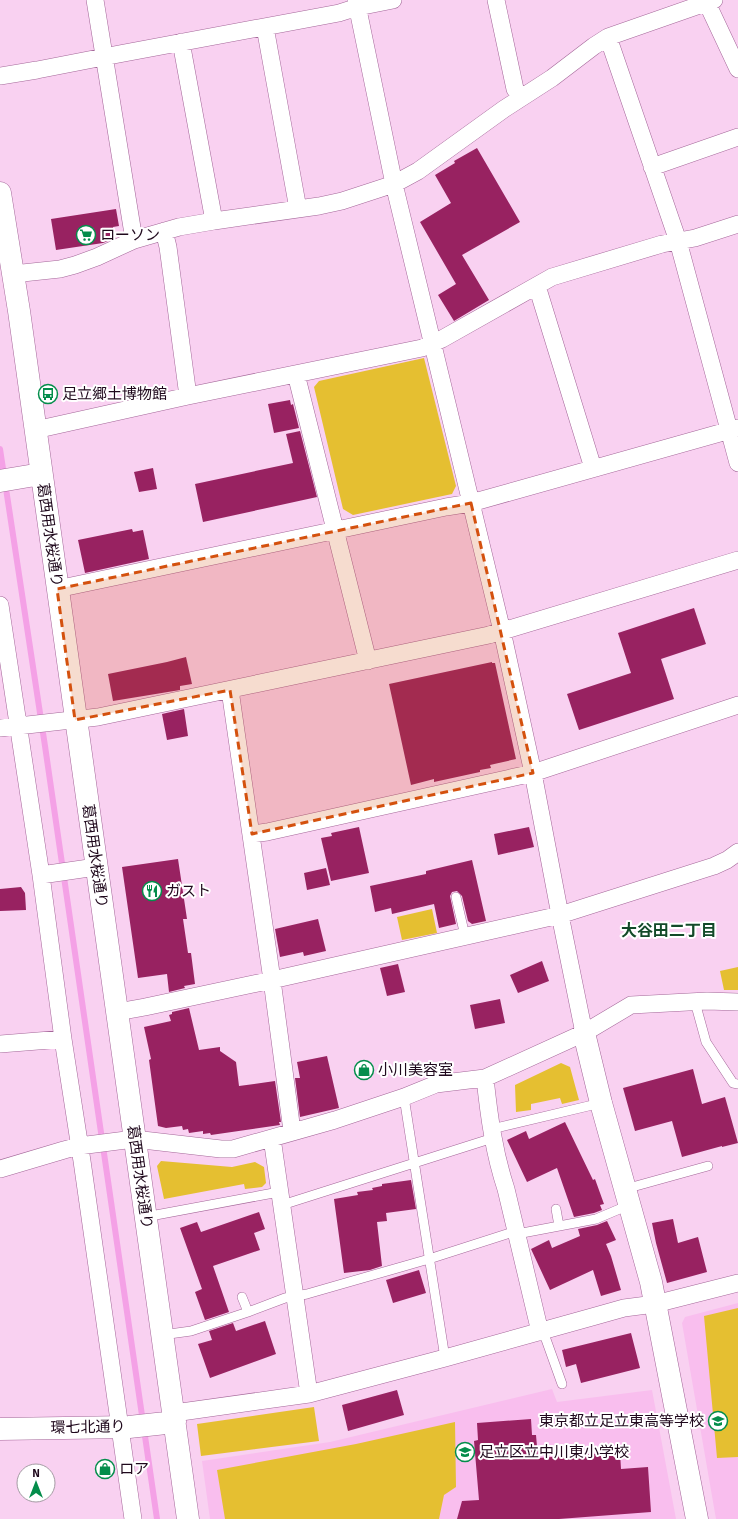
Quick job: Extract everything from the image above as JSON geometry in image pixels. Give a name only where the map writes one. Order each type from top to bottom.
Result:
[{"type":"street","points":[[95,0],[103,57],[134,240]]},
{"type":"street","points":[[0,76],[339,13],[357,4],[393,0]]},
{"type":"street","points":[[496,0],[515,89],[520,98]]},
{"type":"street","points":[[13,274],[60,269],[75,265],[97,257],[134,240],[164,231],[214,220],[298,209],[342,201],[394,184],[418,171],[504,108],[552,78],[594,46],[608,38],[710,1],[738,69]]},
{"type":"street","points":[[357,4],[394,184],[502,631],[533,773],[584,1032],[601,1103],[651,1282],[697,1519]]},
{"type":"street","points":[[265,27],[298,209]]},
{"type":"street","points":[[608,38],[678,241],[734,429],[738,463]]},
{"type":"street","points":[[181,42],[214,220]]},
{"type":"street","points":[[652,167],[738,136]]},
{"type":"street","name":"葛西用水桜通り","points":[[0,193],[35,430],[31,476],[58,589],[68,721],[89,868],[117,1012],[162,1335],[169,1420],[188,1519]]},
{"type":"street","points":[[35,430],[433,344],[537,286],[552,276],[662,244],[695,238],[738,224]]},
{"type":"street","points":[[164,231],[168,247],[188,396]]},
{"type":"street","points":[[537,286],[593,468]]},
{"type":"street","points":[[296,374],[368,661]]},
{"type":"street","points":[[58,589],[451,505],[471,503],[734,429]]},
{"type":"street","points":[[0,481],[31,476]]},
{"type":"street","points":[[0,728],[98,717],[368,661],[502,631],[738,560]]},
{"type":"street","points":[[0,605],[22,726],[44,874],[63,1039],[85,1146],[125,1427],[133,1519]]},
{"type":"street","points":[[230,690],[252,834],[292,1132]]},
{"type":"street","points":[[252,834],[267,832],[533,773],[738,705]]},
{"type":"street","points":[[117,1012],[272,980],[560,914],[714,866],[727,860],[738,852]]},
{"type":"street","points":[[44,874],[89,868]]},
{"type":"street","points":[[0,1169],[34,1158],[85,1146],[134,1140],[233,1149],[335,1120],[404,1097],[436,1084],[485,1078],[584,1032],[631,1005],[695,1002],[738,1002]]},
{"type":"street","points":[[0,1044],[63,1039]]},
{"type":"street","points":[[485,1078],[498,1167],[506,1189],[541,1332]]},
{"type":"street","points":[[272,1138],[309,1394]]},
{"type":"street","points":[[169,1420],[309,1394],[541,1332],[624,1308],[655,1304],[738,1283]]},
{"type":"street","name":"環七北通り","points":[[0,1428],[125,1427],[169,1420]]},
{"type":"lane","points":[[456,897],[465,936]]},
{"type":"lane","points":[[695,1002],[706,1042],[733,1083],[738,1084]]},
{"type":"lane","points":[[404,1097],[445,1358]]},
{"type":"lane","points":[[145,1217],[280,1198],[414,1163],[492,1133],[601,1103]]},
{"type":"lane","points":[[162,1335],[191,1331],[285,1298],[295,1297],[516,1233],[596,1219],[627,1197],[708,1166]]},
{"type":"lane","points":[[556,1209],[559,1226]]},
{"type":"lane","points":[[242,1297],[248,1312]]},
{"type":"lane","points":[[541,1332],[562,1384]]},
{"type":"highlighted area","points":[[471,503],[533,773],[252,834],[230,690],[75,720],[57,589]]},
{"type":"shaded area","points":[[424,358],[456,486],[452,494],[353,515],[343,509],[314,387],[319,381]]},
{"type":"shaded area","points":[[432,909],[437,933],[402,940],[397,917]]},
{"type":"shaded area","points":[[738,967],[738,990],[724,990],[720,971]]},
{"type":"shaded area","points":[[561,1063],[570,1067],[579,1100],[562,1104],[560,1098],[531,1104],[531,1110],[516,1112],[515,1085]]},
{"type":"shaded area","points":[[161,1161],[232,1167],[255,1162],[264,1167],[266,1183],[262,1187],[245,1189],[244,1184],[164,1199],[157,1166]]},
{"type":"shaded area","name":"東京都立足立東高等学校","points":[[738,1303],[738,1519],[716,1519],[682,1323],[685,1317]]},
{"type":"shaded area","points":[[738,1308],[738,1457],[717,1458],[704,1316]]},
{"type":"shaded area","name":"足立区立中川東小学校","points":[[552,1389],[557,1402],[652,1390],[676,1519],[210,1519],[202,1461],[330,1442]]},
{"type":"shaded area","points":[[314,1407],[319,1441],[201,1456],[197,1424]]},
{"type":"shaded area","points":[[455,1422],[456,1487],[444,1495],[439,1519],[225,1519],[217,1470],[356,1444]]},
{"type":"building","points":[[477,148],[520,222],[462,255],[489,300],[454,321],[438,295],[456,284],[420,222],[451,203],[435,175],[455,163],[454,161]]},
{"type":"building","points":[[116,209],[119,226],[113,227],[115,238],[103,243],[56,250],[51,219]]},
{"type":"building","points":[[290,400],[291,405],[293,404],[299,428],[274,433],[268,404]]},
{"type":"building","points":[[300,431],[317,497],[203,522],[195,484],[293,463],[286,434]]},
{"type":"building","points":[[153,468],[157,489],[139,492],[134,472]]},
{"type":"building","points":[[132,529],[133,532],[143,530],[149,559],[85,573],[78,540]]},
{"type":"building","points":[[694,608],[706,644],[661,659],[674,699],[579,730],[567,694],[631,673],[618,633]]},
{"type":"building","points":[[186,657],[192,684],[180,686],[180,690],[113,701],[108,674]]},
{"type":"building","points":[[492,662],[495,663],[516,759],[490,765],[491,768],[480,770],[480,772],[434,782],[434,779],[411,785],[389,684]]},
{"type":"building","points":[[184,709],[188,736],[167,740],[162,714]]},
{"type":"building","points":[[359,827],[369,873],[331,881],[321,838],[332,836],[331,833]]},
{"type":"building","points":[[529,827],[534,847],[498,855],[494,834]]},
{"type":"building","points":[[178,859],[187,919],[183,919],[188,953],[191,953],[195,984],[184,986],[185,988],[169,992],[167,974],[138,978],[122,867]]},
{"type":"building","points":[[472,860],[486,921],[472,924],[468,921],[462,896],[457,891],[452,892],[450,896],[456,924],[439,928],[434,904],[392,914],[391,908],[375,912],[370,886],[426,874],[426,871]]},
{"type":"building","points":[[326,868],[330,885],[307,890],[304,873]]},
{"type":"building","points":[[21,887],[25,893],[26,910],[0,911],[0,889]]},
{"type":"building","points":[[318,919],[326,951],[304,956],[303,952],[280,957],[275,929]]},
{"type":"building","points":[[542,961],[549,981],[518,993],[510,975]]},
{"type":"building","points":[[398,964],[405,992],[387,996],[380,968]]},
{"type":"building","points":[[500,999],[505,1023],[475,1029],[470,1005]]},
{"type":"building","points":[[189,1008],[199,1050],[220,1047],[220,1051],[236,1062],[239,1086],[275,1081],[281,1122],[279,1122],[280,1125],[211,1135],[210,1133],[203,1134],[203,1131],[189,1133],[188,1129],[183,1130],[182,1126],[166,1128],[158,1126],[149,1060],[151,1059],[144,1027],[171,1021],[169,1015],[172,1014],[172,1012]]},
{"type":"building","points":[[327,1056],[339,1108],[300,1117],[295,1078],[300,1078],[297,1062]]},
{"type":"building","points":[[693,1069],[702,1104],[725,1097],[738,1143],[682,1157],[672,1121],[635,1131],[623,1088]]},
{"type":"building","points":[[565,1122],[593,1180],[595,1179],[604,1204],[600,1205],[602,1210],[594,1213],[574,1217],[557,1168],[527,1182],[507,1140],[526,1131],[529,1139]]},
{"type":"building","points":[[411,1180],[416,1209],[386,1213],[387,1221],[377,1222],[382,1266],[370,1270],[344,1273],[334,1199],[358,1195],[357,1192],[373,1190],[372,1188],[382,1186],[382,1184]]},
{"type":"building","points":[[259,1212],[265,1229],[254,1233],[260,1250],[213,1266],[229,1312],[205,1320],[195,1292],[202,1289],[180,1228],[197,1222],[201,1232]]},
{"type":"building","points":[[673,1219],[678,1243],[698,1237],[707,1272],[667,1283],[652,1223]]},
{"type":"building","points":[[607,1221],[616,1240],[606,1244],[621,1290],[601,1296],[593,1270],[550,1290],[531,1249],[549,1240],[552,1248],[580,1236],[578,1229]]},
{"type":"building","points":[[419,1270],[426,1293],[393,1303],[386,1280]]},
{"type":"building","points":[[265,1321],[276,1354],[210,1378],[198,1344],[212,1340],[209,1331],[233,1323],[236,1331]]},
{"type":"building","points":[[631,1333],[640,1368],[581,1383],[576,1364],[566,1367],[562,1350]]},
{"type":"building","points":[[397,1390],[404,1415],[348,1431],[342,1405]]},
{"type":"building","points":[[531,1419],[532,1435],[536,1435],[538,1458],[620,1452],[621,1469],[648,1467],[651,1512],[559,1519],[457,1519],[462,1501],[479,1500],[474,1441],[478,1440],[477,1423]]},
{"type":"waterway","points":[[0,449],[45,746],[157,1519]]},
{"type":"place","name":"ローソン","points":[[86,235]]},
{"type":"place","name":"足立郷土博物館","points":[[48,394]]},
{"type":"place","name":"ガスト","points":[[152,891]]},
{"type":"place","name":"小川美容室","points":[[364,1070]]},
{"type":"place","name":"東京都立足立東高等学校","points":[[718,1421]]},
{"type":"place","name":"足立区立中川東小学校","points":[[465,1452]]},
{"type":"place","name":"ロア","points":[[105,1469]]},
{"type":"district","name":"大谷田二丁目","points":[[669,930]]}]
